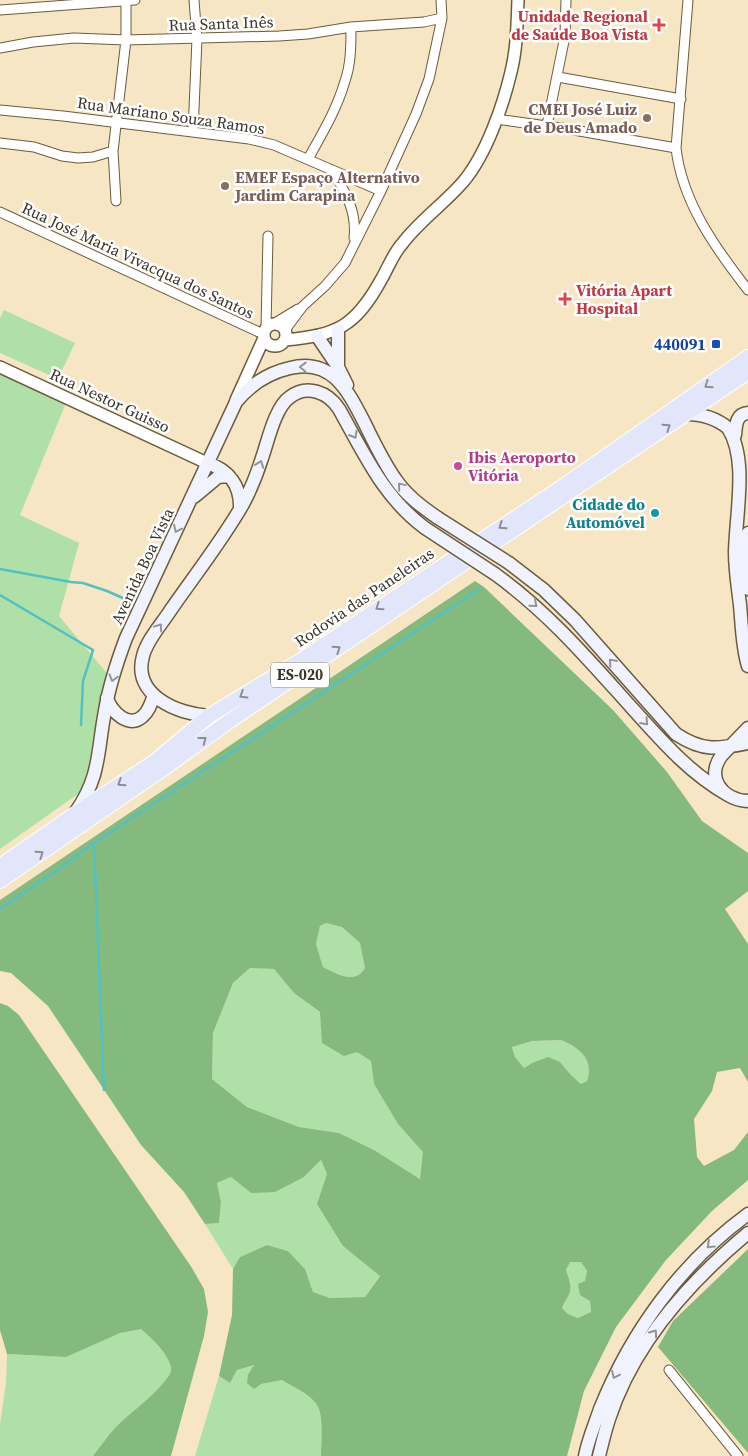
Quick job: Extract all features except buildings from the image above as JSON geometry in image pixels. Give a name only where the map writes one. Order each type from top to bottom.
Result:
[{"type":"main road","points":[[338,330],[338,367]]},
{"type":"main road","points":[[317,336],[338,367],[368,430]]},
{"type":"main road","name":"Rodovia das Paneleiras","points":[[0,866],[154,762],[209,716],[300,660],[562,487],[748,357]]},
{"type":"main road","points":[[236,402],[251,387],[268,375],[296,367],[311,367],[325,371],[343,385],[390,471],[402,488],[438,518],[508,563],[538,585],[565,610],[676,734],[689,742],[703,747],[717,748],[748,743]]},
{"type":"main road","name":"Rodovia das Paneleiras","points":[[0,881],[231,720],[748,372]]},
{"type":"main road","points":[[209,716],[180,711],[154,695],[142,677],[145,650],[240,509],[252,485],[282,405],[295,394],[313,391],[326,395],[335,403],[386,490],[404,510],[425,528],[495,574],[526,597],[560,628],[675,755],[711,786],[739,800],[748,801]]},
{"type":"main road","name":"Avenida Boa Vista","points":[[73,815],[87,794],[96,770],[107,698],[112,677],[126,638],[236,402]]},
{"type":"main road","points":[[735,435],[739,417],[748,413]]},
{"type":"main road","points":[[686,414],[702,415],[717,420],[735,435],[746,456],[748,472],[735,550],[748,666]]},
{"type":"main road","points":[[207,463],[219,468],[230,476],[239,494],[240,509]]},
{"type":"main road","points":[[190,500],[218,477],[230,476]]},
{"type":"main road","points":[[748,533],[745,554],[748,590]]},
{"type":"main road","points":[[107,698],[114,712],[122,718],[133,720],[139,719],[145,714],[154,695]]},
{"type":"main road","points":[[728,795],[719,787],[715,770],[719,759],[748,728]]},
{"type":"main road","points":[[585,1456],[593,1429],[614,1378],[626,1352],[646,1321],[689,1266],[710,1244],[748,1214]]},
{"type":"main road","points":[[598,1456],[609,1418],[621,1390],[632,1366],[650,1338],[694,1284],[748,1233]]},
{"type":"street","points":[[116,201],[113,151],[126,40],[126,0]]},
{"type":"street","points":[[0,10],[21,4],[135,0]]},
{"type":"street","points":[[193,132],[197,38],[194,0]]},
{"type":"street","points":[[267,331],[303,306],[331,280],[345,262],[353,247],[381,191],[423,97],[434,61],[442,18],[441,0]]},
{"type":"street","points":[[285,335],[317,336],[328,334],[338,330],[360,313],[401,245],[412,232],[447,200],[468,176],[478,161],[496,119],[512,71],[518,0]]},
{"type":"street","points":[[547,125],[565,36],[566,0]]},
{"type":"street","points":[[688,0],[676,148],[677,157],[688,193],[703,224],[748,290]]},
{"type":"street","name":"Rua Santa Inês","points":[[0,48],[32,42],[74,38],[126,40],[279,36],[308,34],[351,27],[424,22],[442,18]]},
{"type":"street","points":[[308,159],[327,126],[346,80],[351,27]]},
{"type":"street","points":[[558,78],[681,99]]},
{"type":"street","name":"Rua Mariano Souza Ramos","points":[[0,110],[117,122],[249,139],[274,145],[381,191]]},
{"type":"street","points":[[496,119],[547,125],[676,148]]},
{"type":"street","points":[[0,143],[19,144],[62,156],[78,158],[92,158],[113,151]]},
{"type":"street","points":[[333,171],[348,196],[354,213],[353,247]]},
{"type":"street","name":"Rua José Maria Vivacqua dos Santos","points":[[0,212],[267,331]]},
{"type":"street","points":[[268,236],[267,343],[273,346],[280,345],[303,306]]},
{"type":"street","points":[[267,331],[281,325],[285,335]]},
{"type":"street","name":"Avenida Boa Vista","points":[[236,402],[267,331]]},
{"type":"street","name":"Rua Nestor Guisso","points":[[0,367],[207,463]]},
{"type":"street","points":[[669,1370],[738,1456]]},
{"type":"green space","points":[[4,310],[75,343],[58,379],[0,353],[0,318]]},
{"type":"green space","points":[[0,373],[66,403],[20,515],[79,543],[59,616],[106,672],[107,678],[99,747],[102,777],[0,849]]},
{"type":"green space","points":[[475,581],[484,587],[613,710],[667,772],[702,821],[748,853],[748,891],[725,909],[748,944],[748,1082],[740,1068],[717,1072],[712,1091],[694,1119],[697,1157],[704,1166],[734,1150],[748,1132],[748,1180],[712,1211],[666,1260],[616,1327],[584,1391],[567,1456],[321,1456],[321,1416],[317,1405],[310,1397],[282,1380],[261,1384],[254,1389],[247,1383],[248,1375],[254,1365],[237,1370],[230,1383],[219,1376],[232,1315],[233,1269],[240,1257],[267,1245],[288,1251],[305,1269],[313,1292],[330,1298],[365,1297],[380,1276],[343,1246],[317,1204],[327,1174],[321,1160],[304,1177],[275,1192],[251,1193],[231,1177],[217,1183],[221,1202],[219,1223],[205,1224],[184,1192],[141,1145],[48,1006],[11,973],[0,971],[0,900]],"holes":[[[326,923],[342,927],[360,943],[365,968],[361,973],[351,977],[323,967],[316,944],[320,926]],[[250,968],[274,969],[294,993],[320,1012],[322,1043],[344,1056],[357,1052],[371,1061],[374,1084],[398,1124],[423,1152],[420,1179],[374,1150],[339,1133],[299,1127],[247,1107],[212,1079],[213,1033],[233,983]],[[561,1040],[574,1047],[587,1060],[589,1066],[587,1081],[581,1084],[560,1062],[548,1057],[524,1068],[515,1057],[512,1047],[532,1041]],[[570,1262],[581,1262],[587,1271],[585,1281],[578,1284],[580,1295],[590,1301],[591,1312],[578,1318],[568,1314],[562,1308],[570,1289],[570,1281],[566,1270]]]},
{"type":"green space","points":[[326,923],[342,927],[360,943],[365,968],[361,973],[351,977],[323,967],[316,944],[320,926]]},
{"type":"green space","points":[[250,968],[274,969],[294,993],[320,1012],[357,1052],[371,1061],[374,1084],[398,1124],[424,1152],[420,1179],[374,1150],[339,1133],[299,1127],[247,1107],[212,1079],[213,1033],[233,983]]},
{"type":"green space","points":[[0,1003],[8,1006],[19,1015],[192,1268],[204,1289],[208,1312],[204,1336],[171,1456],[93,1456],[114,1429],[162,1385],[171,1371],[171,1366],[165,1355],[141,1329],[120,1333],[66,1357],[7,1354],[0,1330]]},
{"type":"green space","points":[[561,1040],[584,1055],[589,1066],[587,1081],[581,1084],[560,1062],[532,1063],[524,1068],[515,1057],[512,1046],[532,1041]]},
{"type":"green space","points":[[321,1160],[327,1174],[343,1246],[380,1275],[365,1297],[330,1298],[313,1292],[305,1269],[288,1251],[267,1245],[240,1257],[233,1269],[205,1224],[219,1223],[221,1202],[217,1183],[231,1177],[251,1193],[304,1177]]},
{"type":"green space","points":[[748,1249],[748,1453],[658,1347],[673,1321]]},
{"type":"green space","points":[[570,1261],[581,1262],[587,1271],[585,1281],[578,1285],[590,1301],[591,1312],[578,1318],[568,1314],[562,1308],[570,1289],[570,1281],[566,1270]]},
{"type":"green space","points":[[133,1329],[141,1329],[150,1336],[170,1361],[172,1370],[165,1383],[115,1428],[93,1456],[0,1456],[0,1424],[6,1383],[7,1354],[66,1357],[105,1338]]},
{"type":"green space","points":[[254,1365],[261,1384],[282,1380],[306,1394],[317,1405],[321,1416],[321,1456],[195,1456],[219,1376],[230,1383],[237,1370]]},
{"type":"waterway","points":[[0,569],[83,583],[134,603]]},
{"type":"waterway","points":[[0,909],[94,843],[480,589]]},
{"type":"waterway","points":[[0,595],[93,650],[83,681],[81,725]]},
{"type":"waterway","points":[[94,843],[104,1090]]},
{"type":"place","name":"Unidade Regional de Saúde Boa Vista","points":[[659,25]]},
{"type":"place","name":"CMEI José Luiz de Deus Amado","points":[[647,118]]},
{"type":"place","name":"EMEF Espaço Alternativo Jardim Carapina","points":[[225,186]]},
{"type":"place","name":"Vitória Apart Hospital","points":[[565,299]]},
{"type":"place","name":"440091","points":[[716,344]]},
{"type":"place","name":"Ibis Aeroporto Vitória","points":[[458,466]]},
{"type":"place","name":"Cidade do Automóvel","points":[[655,513]]}]
